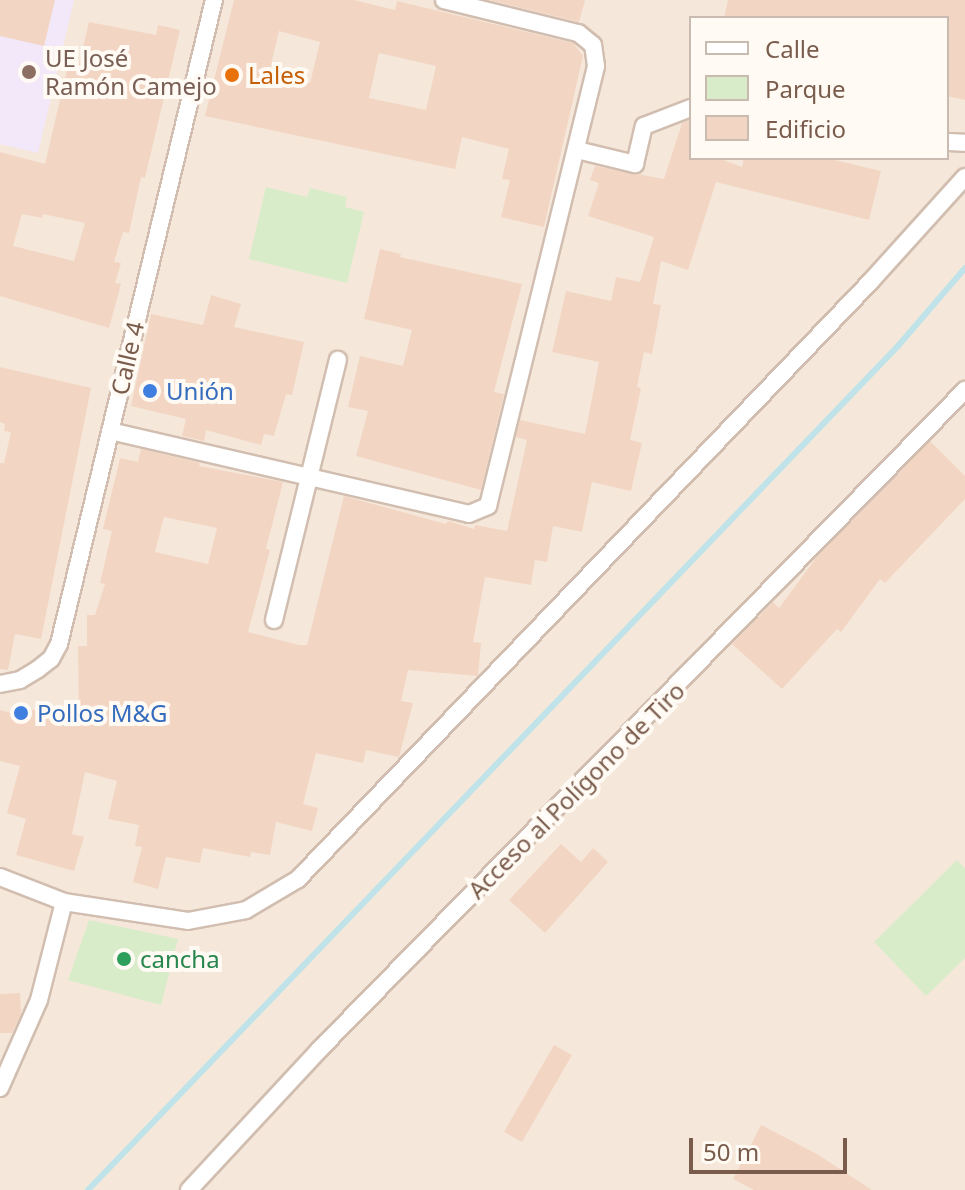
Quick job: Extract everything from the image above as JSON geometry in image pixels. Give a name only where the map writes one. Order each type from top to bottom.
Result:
[{"type":"street","name":"Calle 4","points":[[0,684],[20,680],[38,669],[51,659],[59,644],[214,0]]},
{"type":"street","points":[[110,431],[469,514],[488,506],[596,66],[593,45],[578,33],[453,1]]},
{"type":"street","points":[[577,150],[635,164],[644,126],[689,109]]},
{"type":"street","points":[[0,877],[64,902],[188,921],[246,910],[298,879],[862,290],[965,177]]},
{"type":"street","points":[[274,620],[338,360]]},
{"type":"street","name":"Acceso al Polígono de Tiro","points":[[189,1190],[319,1050],[965,390]]},
{"type":"street","points":[[0,1088],[39,1000],[64,902]]},
{"type":"shaded area","points":[[0,0],[965,0],[965,1190],[0,1190]]},
{"type":"shaded area","name":"UE José Ramón Camejo","points":[[0,0],[74,0],[38,153],[0,144]]},
{"type":"green space","points":[[266,187],[307,197],[310,188],[347,197],[345,207],[364,212],[347,283],[249,259]]},
{"type":"green space","points":[[957,860],[965,868],[965,958],[926,996],[874,942]]},
{"type":"green space","name":"cancha","points":[[89,920],[178,939],[161,1005],[68,980]]},
{"type":"building","points":[[0,0],[55,0],[44,46],[0,36]]},
{"type":"building","points":[[234,0],[354,0],[395,10],[397,1],[573,43],[583,56],[544,227],[501,217],[510,180],[502,179],[509,149],[462,137],[455,169],[205,116]],"holes":[[[279,31],[320,42],[310,83],[269,73]],[[379,53],[436,66],[426,110],[369,98]]]},
{"type":"building","points":[[490,0],[585,0],[579,22]]},
{"type":"building","points":[[728,0],[965,0],[965,100],[949,96],[949,16],[724,16]]},
{"type":"building","points":[[89,22],[156,35],[158,25],[180,30],[145,178],[141,177],[129,233],[123,232],[114,262],[121,263],[115,283],[121,284],[109,328],[0,296],[0,152],[45,164],[69,61],[79,64]],"holes":[[[22,214],[42,218],[43,214],[85,223],[74,261],[13,246]]]},
{"type":"building","points":[[689,121],[689,160],[723,160],[742,167],[744,160],[834,160],[881,171],[869,220],[716,182],[688,270],[661,261],[653,304],[661,305],[652,354],[644,352],[637,387],[641,388],[630,440],[642,443],[631,491],[592,482],[582,532],[553,526],[547,562],[535,560],[531,585],[485,577],[473,642],[481,643],[478,676],[408,670],[401,701],[413,703],[399,757],[366,750],[363,763],[316,753],[303,804],[318,808],[312,831],[276,822],[270,855],[251,852],[250,857],[203,848],[200,863],[166,857],[158,889],[133,882],[142,847],[135,846],[139,825],[108,819],[117,781],[85,772],[72,834],[84,837],[74,871],[16,855],[26,819],[7,813],[20,766],[0,761],[0,710],[15,714],[17,706],[79,721],[78,646],[87,646],[87,615],[95,615],[105,584],[100,583],[112,531],[103,529],[120,458],[138,462],[141,449],[200,463],[199,466],[283,482],[266,549],[270,550],[248,632],[307,645],[344,496],[446,524],[448,521],[474,529],[475,525],[507,531],[527,440],[516,437],[520,420],[585,434],[599,362],[552,352],[566,291],[611,301],[616,277],[640,282],[654,237],[588,216],[599,183],[590,180],[595,166],[664,179],[682,123]],"holes":[[[164,517],[217,528],[208,564],[155,552]]]},
{"type":"building","points":[[380,249],[401,254],[400,257],[522,284],[494,392],[504,394],[481,490],[356,456],[368,411],[348,407],[360,356],[403,366],[412,330],[364,319]]},
{"type":"building","points":[[211,295],[241,304],[234,327],[304,342],[292,395],[286,394],[274,436],[264,434],[261,445],[206,430],[204,441],[182,436],[186,419],[131,406],[151,314],[203,325]]},
{"type":"building","points":[[0,367],[91,388],[41,639],[15,634],[8,670],[0,669],[0,463],[4,463],[11,432],[4,431],[5,424],[0,422]]},
{"type":"building","points":[[930,441],[965,476],[965,499],[885,583],[880,579],[841,632],[837,629],[782,689],[732,644],[773,602],[779,608],[816,558]]},
{"type":"building","points":[[561,844],[581,862],[593,848],[608,862],[545,933],[509,900]]},
{"type":"building","points":[[20,993],[21,1014],[12,1033],[0,1033],[0,994]]},
{"type":"building","points":[[554,1045],[572,1055],[522,1142],[504,1132]]},
{"type":"building","points":[[761,1125],[817,1154],[872,1190],[754,1190],[733,1179]]},
{"type":"waterway","points":[[88,1190],[898,346],[965,268]]},
{"type":"place","name":"UE José Ramón Camejo","points":[[29,72]]},
{"type":"place","name":"Lales","points":[[232,75]]},
{"type":"place","name":"Unión","points":[[150,391]]},
{"type":"place","name":"Pollos M&G","points":[[21,713]]},
{"type":"place","name":"cancha","points":[[124,959]]}]
